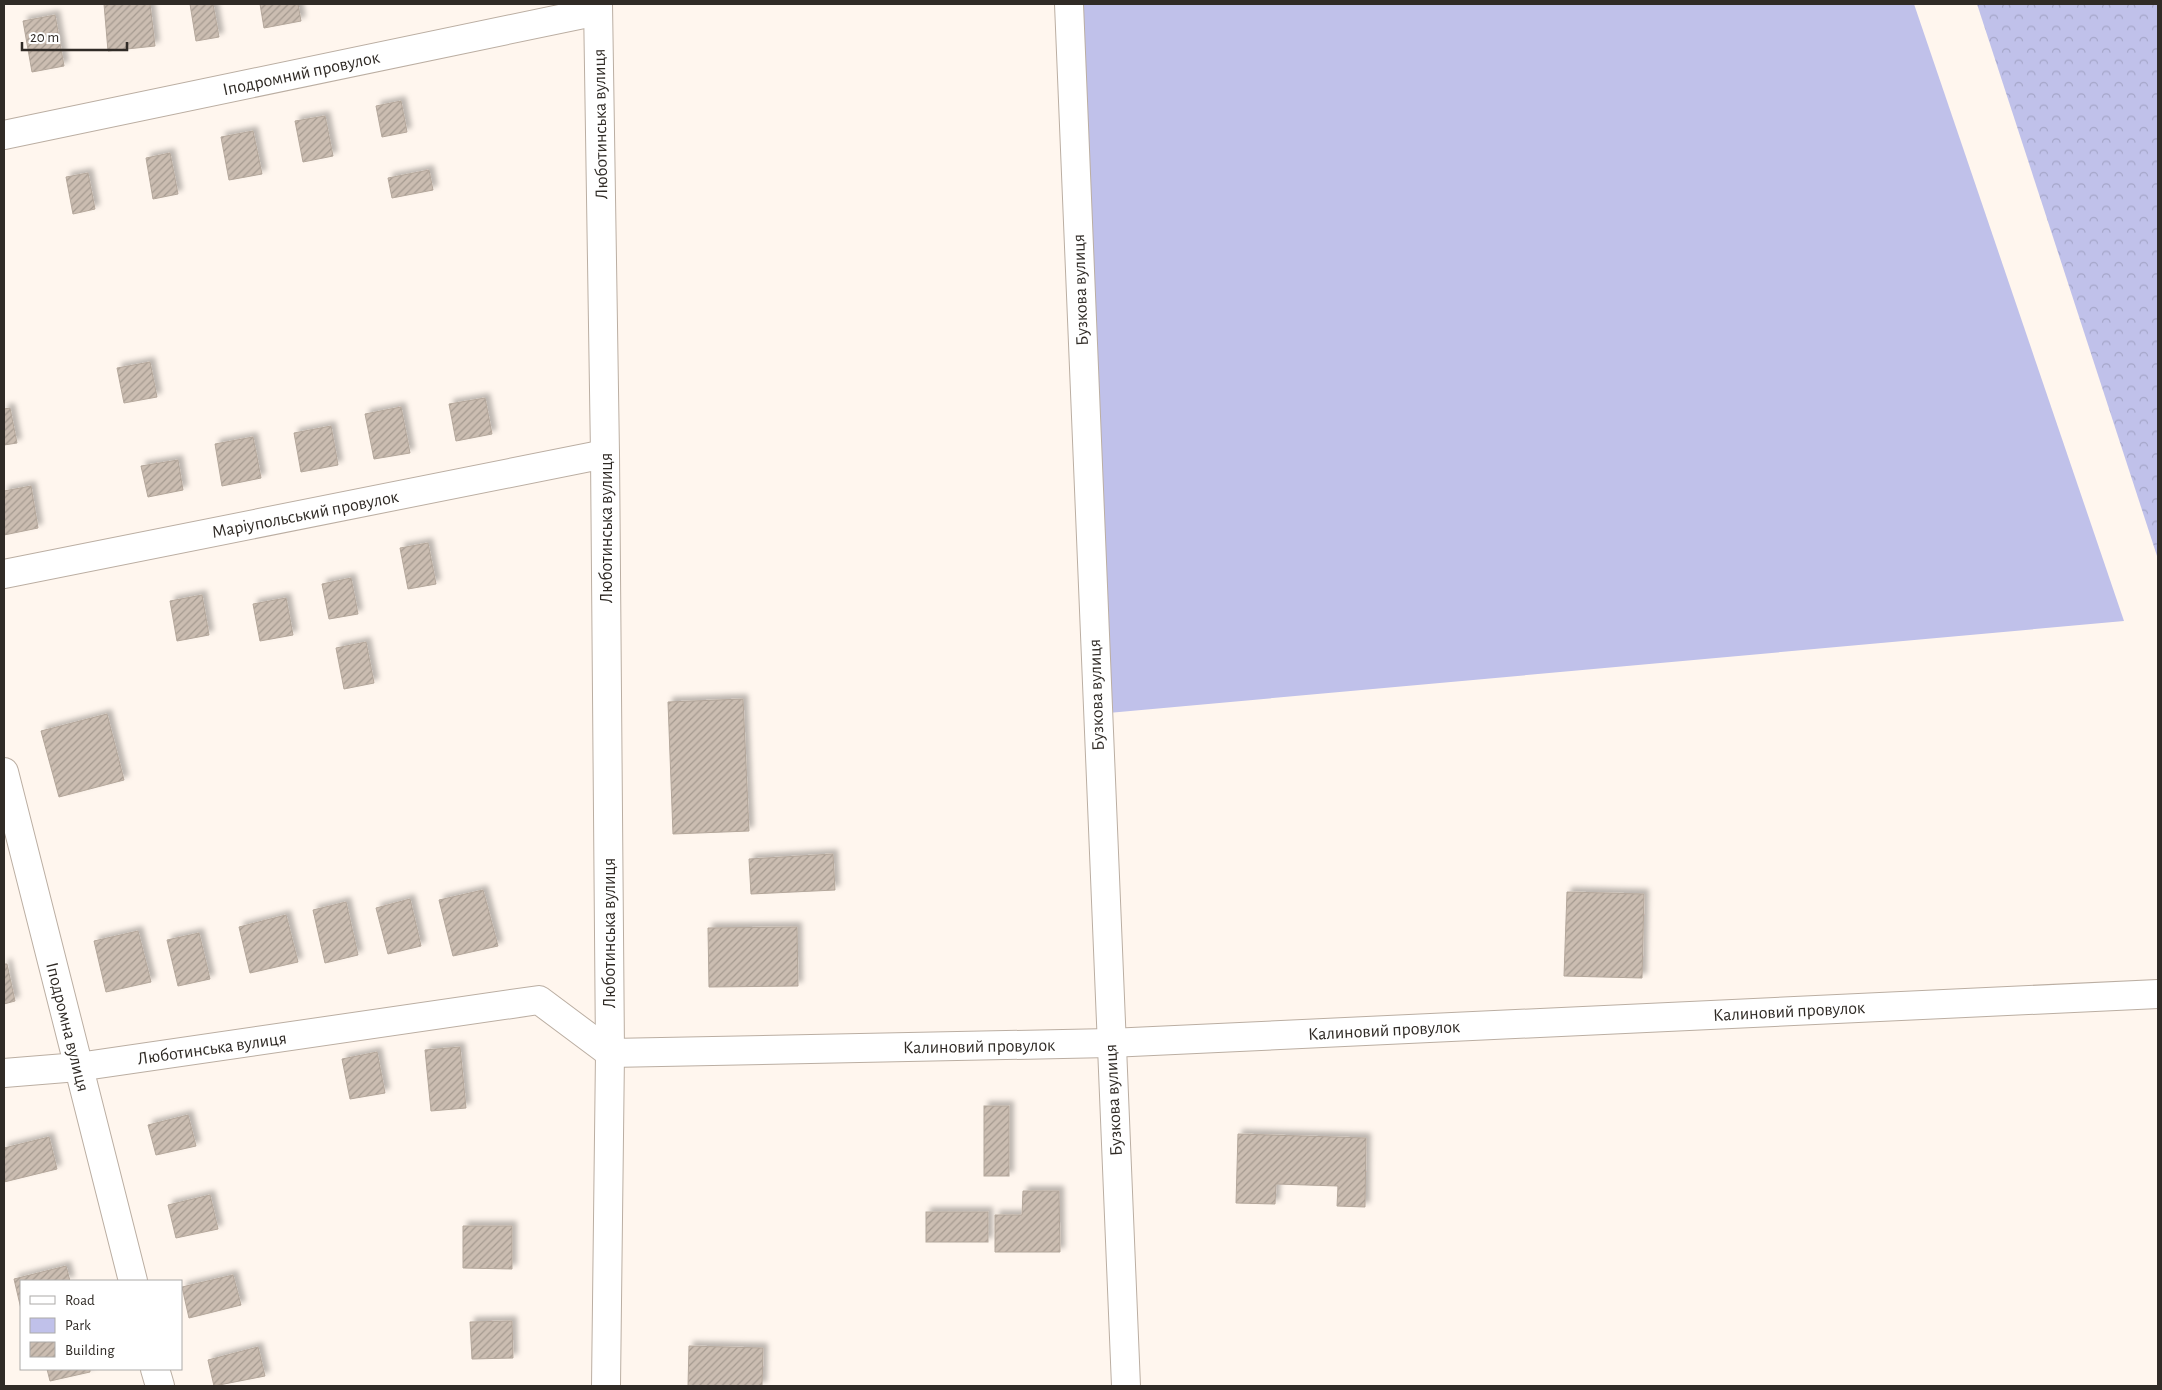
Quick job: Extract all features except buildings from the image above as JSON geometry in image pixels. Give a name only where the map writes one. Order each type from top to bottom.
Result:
[{"type":"street","name":"Бузкова вулиця","points":[[1069,4],[1110,1043],[1126,1386]]},
{"type":"street","name":"Іподромний провулок","points":[[4,135],[598,7]]},
{"type":"street","name":"Люботинська вулиця","points":[[598,7],[605,454],[610,1053],[606,1386]]},
{"type":"street","name":"Маріупольський провулок","points":[[4,574],[605,454]]},
{"type":"street","name":"Іподромна вулиця","points":[[4,772],[133,1280]]},
{"type":"street","name":"Калиновий провулок","points":[[610,1053],[1110,1043],[2158,994]]},
{"type":"street","name":"Люботинська вулиця","points":[[4,1073],[78,1067],[539,1000],[610,1053]]},
{"type":"street","points":[[155,1370],[160,1386]]},
{"type":"green space","points":[[1069,4],[1914,4],[2124,621],[1097,714]]},
{"type":"green space","points":[[1977,4],[2158,4],[2158,559]]}]
